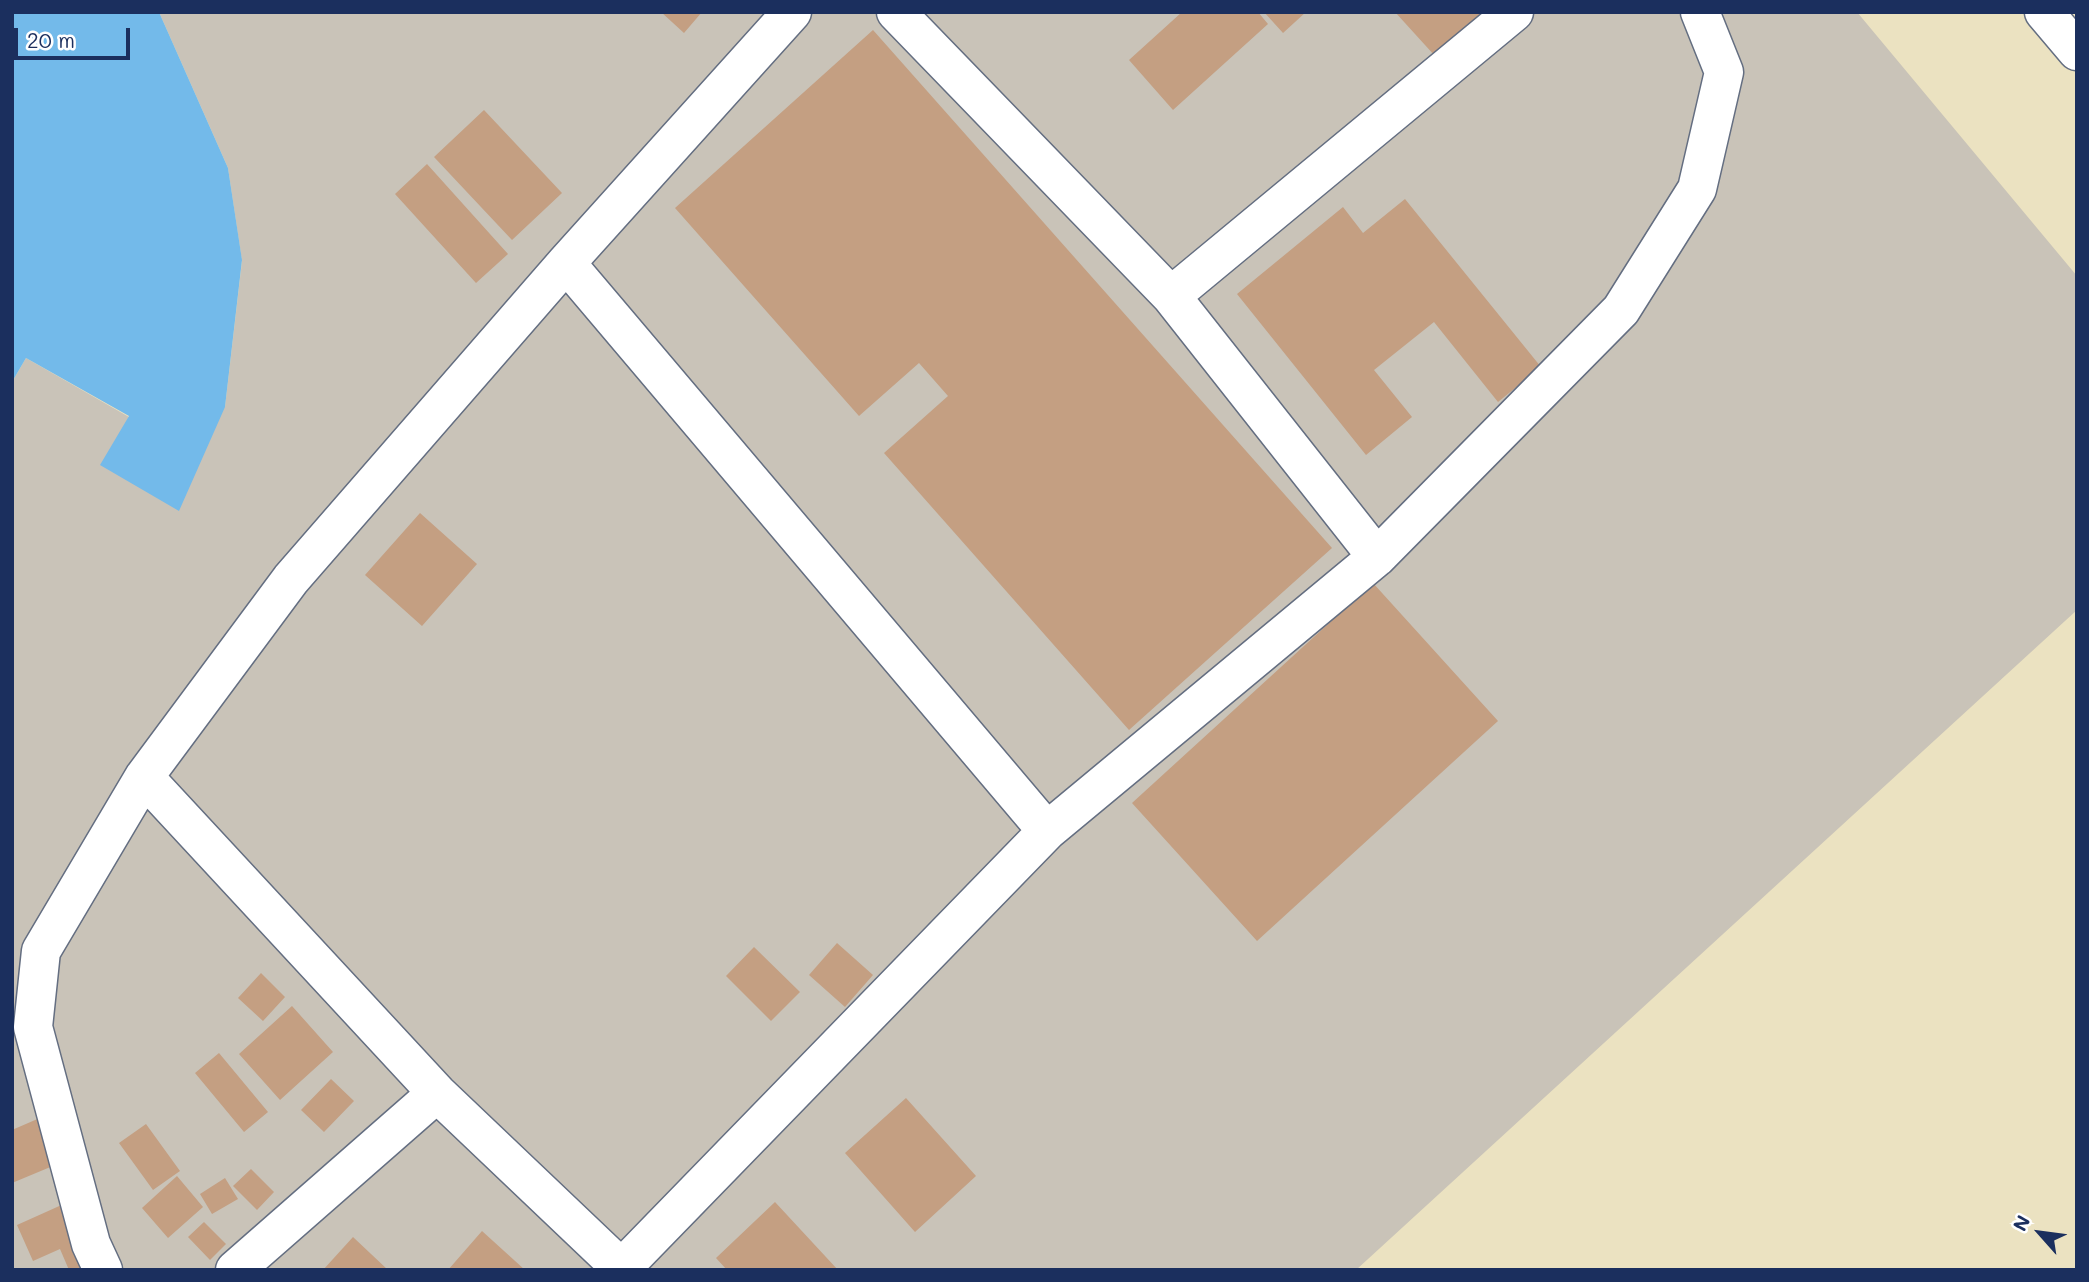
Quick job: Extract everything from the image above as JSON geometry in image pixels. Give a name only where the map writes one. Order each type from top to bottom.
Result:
[{"type":"street","points":[[103,1270],[92,1244],[33,1027],[41,951],[144,778],[291,579],[566,263],[792,12]]},
{"type":"street","points":[[896,12],[1171,296],[1377,557]]},
{"type":"street","points":[[1171,296],[1514,12]]},
{"type":"street","points":[[144,778],[437,1093],[621,1269],[1047,831],[1377,557],[1621,310],[1697,189],[1724,72],[1700,12]]},
{"type":"street","points":[[2044,12],[2077,51]]},
{"type":"street","points":[[566,263],[1047,831]]},
{"type":"street","points":[[235,1270],[437,1093]]},
{"type":"shaded area","points":[[159,12],[1857,12],[2077,276],[2077,610],[1356,1270],[12,1270],[12,382],[26,358],[129,417],[225,407],[242,261],[228,168]]},
{"type":"water","points":[[12,12],[159,12],[228,168],[242,260],[225,407],[179,511],[100,465],[129,416],[26,358],[12,382]]},
{"type":"building","points":[[661,12],[702,12],[684,33]]},
{"type":"building","points":[[1182,12],[1258,12],[1268,24],[1173,110],[1129,60]]},
{"type":"building","points":[[1264,12],[1306,12],[1283,33]]},
{"type":"building","points":[[1395,12],[1483,12],[1435,56]]},
{"type":"building","points":[[873,30],[1332,548],[1129,730],[884,453],[948,396],[919,363],[859,416],[675,208]]},
{"type":"building","points":[[484,110],[562,193],[512,240],[434,157]]},
{"type":"building","points":[[427,164],[508,254],[476,283],[395,194]]},
{"type":"building","points":[[1405,199],[1541,367],[1498,402],[1434,322],[1374,370],[1412,417],[1366,455],[1237,294],[1343,207],[1363,233]]},
{"type":"building","points":[[420,513],[477,564],[422,626],[365,575]]},
{"type":"building","points":[[1373,583],[1498,721],[1257,941],[1132,803]]},
{"type":"building","points":[[837,943],[873,975],[845,1007],[809,975]]},
{"type":"building","points":[[754,947],[800,992],[771,1021],[726,976]]},
{"type":"building","points":[[261,973],[285,997],[263,1021],[238,998]]},
{"type":"building","points":[[292,1006],[333,1052],[280,1100],[239,1054]]},
{"type":"building","points":[[219,1053],[268,1112],[244,1132],[195,1073]]},
{"type":"building","points":[[331,1079],[354,1101],[324,1132],[301,1110]]},
{"type":"building","points":[[906,1098],[976,1176],[915,1232],[845,1153]]},
{"type":"building","points":[[42,1117],[60,1163],[12,1183],[12,1130]]},
{"type":"building","points":[[146,1124],[180,1171],[153,1190],[119,1143]]},
{"type":"building","points":[[251,1169],[274,1192],[257,1210],[233,1186]]},
{"type":"building","points":[[177,1176],[203,1207],[168,1238],[142,1208]]},
{"type":"building","points":[[225,1178],[238,1199],[212,1214],[200,1194]]},
{"type":"building","points":[[775,1202],[838,1270],[727,1270],[716,1258]]},
{"type":"building","points":[[66,1203],[88,1270],[69,1270],[60,1249],[33,1261],[17,1225]]},
{"type":"building","points":[[204,1222],[226,1244],[210,1260],[188,1237]]},
{"type":"building","points":[[482,1231],[525,1270],[448,1270]]},
{"type":"building","points":[[353,1237],[388,1270],[323,1270]]}]
